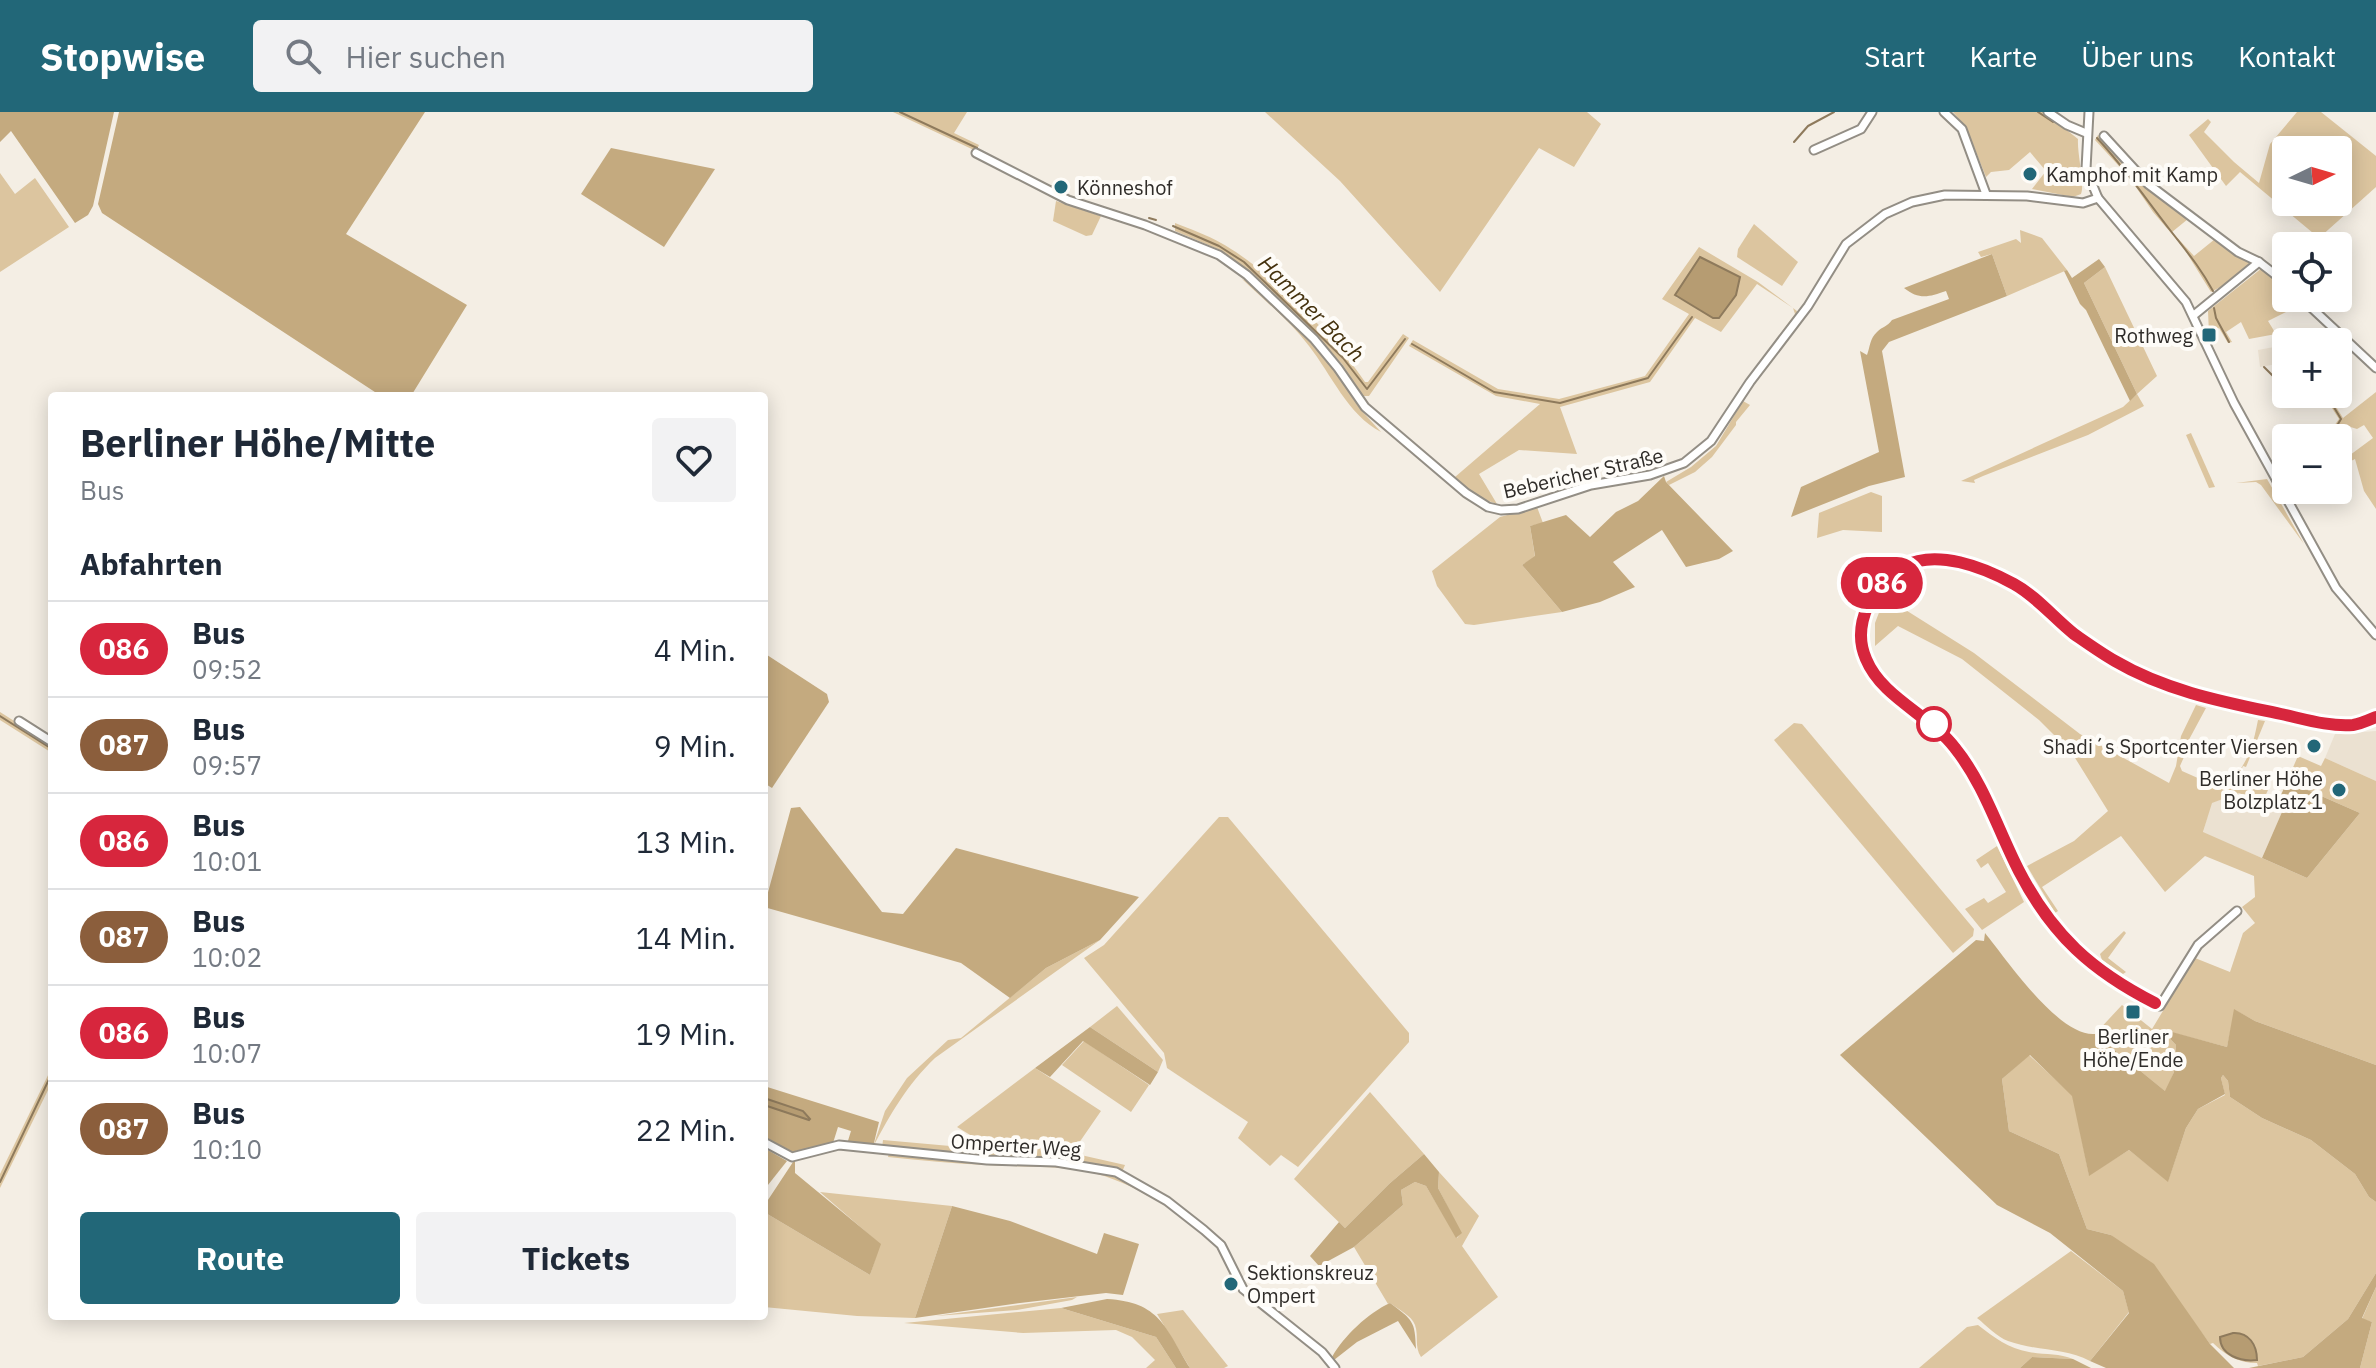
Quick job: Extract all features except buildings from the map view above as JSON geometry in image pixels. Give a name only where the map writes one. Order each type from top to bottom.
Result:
[{"type":"street","points":[[1814,150],[1861,129],[1872,112]]},
{"type":"street","points":[[1944,112],[1962,129],[1986,194]]},
{"type":"street","points":[[2048,112],[2086,133]]},
{"type":"street","points":[[2088,116],[2086,169],[2098,198],[2174,285],[2194,315],[2234,403],[2336,588],[2376,635]]},
{"type":"street","points":[[2104,136],[2148,184],[2238,252],[2272,272]]},
{"type":"street","name":"Bebericher Straße","points":[[976,153],[1068,200],[1145,225],[1219,255],[1247,275],[1314,339],[1365,407],[1466,493],[1488,507],[1501,510],[1518,509],[1591,485],[1650,475],[1684,463],[1711,441],[1750,382],[1808,306],[1846,244],[1885,214],[1912,202],[1945,195],[1986,194],[2083,203],[2098,198]]},
{"type":"street","points":[[2194,315],[2259,262]]},
{"type":"street","points":[[2316,312],[2376,368]]},
{"type":"street","points":[[2237,911],[2198,945],[2160,1006],[2088,962],[2049,922],[2019,871],[1983,791],[1960,753],[1933,723],[1877,679],[1865,657],[1862,628],[1869,600],[1875,590],[1904,566],[1916,562],[1951,560],[2015,584],[2082,639],[2114,660],[2160,683],[2214,701],[2316,721],[2354,725],[2376,717]]},
{"type":"street","points":[[19,721],[48,739]]},
{"type":"street","name":"Omperter Weg","points":[[768,1144],[792,1157],[839,1145],[987,1160],[1056,1162],[1116,1172],[1167,1201],[1221,1245],[1243,1289],[1322,1352],[1335,1368]]},
{"type":"shaded area","points":[[0,112],[114,112],[93,206],[88,215],[75,223],[11,131],[0,142]]},
{"type":"shaded area","points":[[119,112],[425,112],[346,234],[467,305],[413,392],[375,392],[102,213],[98,204]]},
{"type":"shaded area","points":[[893,112],[967,112],[954,133],[979,145],[976,151]]},
{"type":"shaded area","points":[[1265,112],[1587,112],[1601,124],[1574,167],[1539,148],[1440,292],[1340,181]]},
{"type":"shaded area","points":[[1953,112],[2044,112],[2078,139],[2081,194],[2073,197],[2032,189],[2046,171],[2030,152],[2009,170],[1991,172],[1986,177],[1966,127]]},
{"type":"shaded area","points":[[2297,112],[2321,112],[2351,136],[2277,136]]},
{"type":"shaded area","points":[[2208,119],[2211,122],[2204,132],[2259,183],[2272,142],[2272,199],[2240,172],[2226,186],[2189,135]]},
{"type":"shaded area","points":[[2098,135],[2140,184],[2188,219],[2172,232],[2194,256],[2215,239],[2249,265],[2211,292],[2183,247],[2129,177],[2095,140]]},
{"type":"shaded area","points":[[2352,137],[2376,156],[2376,187],[2352,208]]},
{"type":"shaded area","points":[[611,148],[715,169],[664,247],[581,194]]},
{"type":"shaded area","points":[[0,173],[15,194],[35,178],[69,227],[0,272]]},
{"type":"shaded area","points":[[1056,201],[1101,216],[1092,235],[1086,236],[1053,221]]},
{"type":"shaded area","points":[[2293,216],[2344,216],[2326,232],[2312,232]]},
{"type":"shaded area","points":[[1175,223],[1221,243],[1259,269],[1319,325],[1365,382],[1403,334],[1409,338],[1369,396],[1363,396],[1342,364],[1249,271],[1218,249],[1175,231]]},
{"type":"shaded area","points":[[1754,224],[1798,262],[1782,286],[1737,257],[1738,249]]},
{"type":"shaded area","points":[[2020,230],[2042,238],[2067,270],[2007,296],[1992,254],[1981,257],[1978,252],[2016,239],[2021,243]]},
{"type":"shaded area","points":[[1699,247],[1758,282],[1793,308],[1757,284],[1721,332],[1695,318],[1650,382],[1560,407],[1577,454],[1519,450],[1479,474],[1497,504],[1478,497],[1455,477],[1540,404],[1496,396],[1409,346],[1413,340],[1498,389],[1559,399],[1645,376],[1689,314],[1662,299]],"holes":[[[1737,284],[1719,318],[1676,297]]]},
{"type":"shaded area","points":[[1992,254],[2007,296],[1889,342],[1882,351],[1905,477],[1869,486],[1791,517],[1801,487],[1879,452],[1860,351],[1867,355],[1875,334],[1892,320],[1949,299],[1946,291],[1924,296],[1904,288]]},
{"type":"shaded area","points":[[1700,257],[1740,277],[1736,295],[1719,318],[1713,318],[1675,295]]},
{"type":"shaded area","points":[[2099,259],[2105,267],[2084,283],[2137,394],[2130,401],[2064,271],[2067,270],[2072,278]]},
{"type":"shaded area","points":[[2105,267],[2157,376],[2137,394],[2084,283]]},
{"type":"shaded area","points":[[2262,268],[2272,276],[2272,312],[2286,312],[2268,321],[2272,335],[2249,339],[2241,322],[2226,332],[2232,342],[2228,343],[2219,328],[2209,334],[2208,311]]},
{"type":"shaded area","points":[[1242,279],[1253,284],[1324,355],[1360,409],[1381,432],[1369,425],[1350,405],[1294,328]]},
{"type":"shaded area","points":[[1793,308],[1797,314],[1766,353],[1795,314]]},
{"type":"shaded area","points":[[2272,347],[2272,365],[2260,367],[2258,350]]},
{"type":"shaded area","points":[[2376,392],[2376,509],[2364,491],[2355,459],[2352,460],[2352,454],[2373,438],[2364,425],[2357,429],[2352,427],[2352,424],[2335,424],[2339,419],[2332,408],[2337,408],[2343,418]]},
{"type":"shaded area","points":[[2137,394],[2144,406],[2088,435],[1983,476],[1974,480],[1975,483],[1961,481],[2123,407]]},
{"type":"shaded area","points":[[1743,401],[1750,405],[1712,457],[1695,472],[1669,485],[1666,482],[1691,467],[1716,446]]},
{"type":"shaded area","points":[[2191,433],[2215,487],[2209,488],[2186,435]]},
{"type":"shaded area","points":[[1664,476],[1666,482],[1733,551],[1719,559],[1686,567],[1662,530],[1613,562],[1635,587],[1600,602],[1562,612],[1522,565],[1535,556],[1530,526],[1566,515],[1590,537],[1616,512],[1638,501]]},
{"type":"shaded area","points":[[2267,479],[2272,488],[2272,500],[2256,482],[2236,483]]},
{"type":"shaded area","points":[[1871,492],[1882,496],[1882,532],[1843,530],[1817,538],[1819,513]]},
{"type":"shaded area","points":[[2275,504],[2281,504],[2304,544]]},
{"type":"shaded area","points":[[1537,507],[1543,523],[1530,526],[1535,557],[1522,565],[1562,612],[1465,624],[1437,586],[1432,571],[1500,517]]},
{"type":"shaded area","points":[[1885,597],[1974,653],[2080,734],[2169,783],[2176,766],[2181,736],[2196,705],[2206,708],[2185,747],[2188,748],[2180,766],[2182,771],[2218,787],[2221,780],[2232,781],[2238,773],[2250,752],[2258,720],[2265,721],[2246,767],[2243,766],[2238,777],[2268,790],[2262,803],[2239,793],[2212,803],[2203,832],[2307,878],[2360,813],[2287,781],[2298,756],[2321,766],[2325,758],[2376,781],[2376,1065],[2255,1021],[2235,1010],[2227,1047],[2162,1030],[2176,1045],[2174,1072],[2166,1092],[2095,1034],[2122,1005],[2152,1029],[2195,958],[2230,972],[2243,933],[2255,923],[2242,907],[2255,897],[2254,876],[2205,856],[2165,892],[2121,836],[2042,887],[2058,911],[2055,913],[2027,866],[2074,841],[2108,811],[2072,753],[2039,720],[1962,659],[1898,626],[1875,646],[1875,623]]},
{"type":"shaded area","points":[[768,656],[827,694],[829,702],[772,788],[768,786]]},
{"type":"shaded area","points":[[0,712],[48,742],[48,750],[0,720]]},
{"type":"shaded area","points":[[1794,723],[1802,724],[1974,929],[1973,936],[1953,953],[1774,740]]},
{"type":"shaded area","points":[[2376,731],[2376,781],[2325,758],[2335,734]]},
{"type":"shaded area","points":[[2287,781],[2360,813],[2307,878],[2262,858],[2282,812],[2275,809]]},
{"type":"shaded area","points":[[2239,793],[2282,812],[2262,858],[2203,833],[2211,803]]},
{"type":"shaded area","points":[[800,807],[882,912],[903,914],[956,848],[1139,897],[1100,940],[1046,968],[1010,998],[961,963],[768,908],[768,892],[791,808]]},
{"type":"shaded area","points":[[1219,817],[1228,817],[1409,1033],[1409,1042],[1298,1167],[1281,1155],[1270,1166],[1238,1138],[1248,1122],[1167,1068],[1164,1053],[1084,958],[1104,945]]},
{"type":"shaded area","points":[[1997,846],[2024,902],[1982,930],[1965,909],[1984,898],[1988,903],[2006,892],[1988,863],[1981,868],[1976,860]]},
{"type":"shaded area","points":[[2124,931],[2126,933],[2108,958],[2126,972],[2123,974],[2102,960],[2100,954]]},
{"type":"shaded area","points":[[1985,933],[2050,1010],[2081,1032],[2095,1034],[2165,1091],[2174,1072],[2176,1045],[2161,1029],[2227,1047],[2234,1009],[2255,1021],[2376,1065],[2376,1202],[2369,1197],[2355,1174],[2311,1140],[2262,1118],[2230,1097],[2228,1081],[2223,1075],[2225,1094],[2198,1109],[2186,1128],[2168,1182],[2129,1150],[2089,1176],[2072,1096],[2030,1055],[2002,1079],[2009,1131],[2059,1154],[2087,1229],[2111,1235],[2154,1264],[2210,1344],[2234,1368],[2106,1368],[2090,1361],[2129,1313],[2123,1291],[2050,1233],[1997,1205],[1840,1055],[1976,940],[1984,941]]},
{"type":"shaded area","points":[[1100,940],[935,1058],[900,1100],[873,1147],[885,1111],[907,1078],[948,1040],[961,1038],[1046,968]]},
{"type":"shaded area","points":[[1117,1006],[1163,1060],[1158,1072],[1090,1027]]},
{"type":"shaded area","points":[[1090,1027],[1158,1072],[1150,1085],[1083,1041],[1050,1077],[1035,1068]]},
{"type":"shaded area","points":[[1084,1041],[1149,1085],[1131,1112],[1062,1065]]},
{"type":"shaded area","points":[[2029,1055],[2073,1096],[2089,1175],[2129,1150],[2168,1181],[2186,1128],[2198,1109],[2225,1095],[2223,1075],[2228,1081],[2230,1097],[2262,1118],[2311,1140],[2355,1174],[2369,1197],[2376,1202],[2376,1273],[2348,1319],[2303,1357],[2258,1366],[2257,1363],[2233,1358],[2213,1343],[2210,1344],[2193,1321],[2111,1235],[2087,1229],[2059,1154],[2009,1131],[2002,1079]]},
{"type":"shaded area","points":[[1035,1068],[1101,1111],[1072,1153],[1125,1165],[1122,1172],[1072,1162],[882,1148],[883,1140],[995,1150],[957,1127]]},
{"type":"shaded area","points":[[48,1075],[48,1090],[0,1188],[0,1174]]},
{"type":"shaded area","points":[[768,1087],[879,1122],[873,1147],[847,1144],[851,1131],[838,1127],[833,1143],[791,1152],[768,1143],[768,1106],[809,1120],[803,1111],[768,1099]]},
{"type":"shaded area","points":[[1370,1092],[1424,1154],[1345,1228],[1294,1179]]},
{"type":"shaded area","points":[[768,1099],[803,1111],[809,1120],[768,1106]]},
{"type":"shaded area","points":[[768,1150],[787,1161],[768,1185]]},
{"type":"shaded area","points":[[889,1153],[1088,1168],[1120,1177],[1149,1193],[1148,1196],[1107,1177],[1070,1169],[938,1162],[888,1157]]},
{"type":"shaded area","points":[[1424,1154],[1439,1172],[1438,1188],[1462,1233],[1456,1238],[1426,1186],[1415,1182],[1401,1190],[1403,1205],[1354,1247],[1319,1266],[1310,1256],[1339,1222],[1345,1228]]},
{"type":"shaded area","points":[[795,1159],[795,1173],[881,1244],[870,1275],[768,1214],[768,1200]]},
{"type":"shaded area","points":[[1439,1172],[1479,1216],[1462,1246],[1498,1297],[1421,1357],[1413,1322],[1401,1310],[1388,1304],[1354,1247],[1403,1205],[1401,1190],[1415,1182],[1426,1186],[1457,1238],[1461,1233],[1438,1188]]},
{"type":"shaded area","points":[[820,1192],[952,1206],[915,1318],[768,1307],[768,1214],[870,1275],[880,1244]]},
{"type":"shaded area","points":[[952,1206],[1010,1221],[1097,1254],[1104,1233],[1139,1244],[1123,1295],[1106,1293],[915,1318]]},
{"type":"shaded area","points":[[2071,1251],[2123,1291],[2129,1312],[2090,1361],[2008,1341],[1977,1318]]},
{"type":"shaded area","points":[[2376,1273],[2376,1287],[2362,1318],[2372,1322],[2360,1368],[2249,1368],[2303,1357],[2348,1319]]},
{"type":"shaded area","points":[[2376,1287],[2376,1368],[2360,1368],[2372,1322],[2362,1319]]},
{"type":"shaded area","points":[[1077,1297],[1017,1310],[935,1316]]},
{"type":"shaded area","points":[[1107,1299],[1125,1301],[1150,1311],[1167,1329],[1190,1368],[1176,1368],[1156,1337],[1061,1308]]},
{"type":"shaded area","points":[[1390,1303],[1411,1322],[1416,1349],[1398,1321],[1357,1342],[1334,1360],[1332,1357],[1350,1333]]},
{"type":"shaded area","points":[[1061,1308],[1156,1337],[1176,1368],[1146,1368],[1155,1360],[1132,1337],[1116,1330],[1023,1333],[904,1323]]},
{"type":"shaded area","points":[[1183,1310],[1228,1366],[1190,1368],[1157,1314]]},
{"type":"shaded area","points":[[1978,1325],[2015,1348],[2073,1359],[2032,1357],[2020,1368],[1919,1368],[1967,1327]]},
{"type":"shaded area","points":[[2233,1333],[2251,1340],[2257,1360],[2244,1360],[2227,1353],[2220,1337]]},
{"type":"shaded area","points":[[2032,1357],[2073,1359],[2091,1368],[2020,1368]]},
{"type":"waterway","name":"Hammer Bach","points":[[900,112],[977,148]]},
{"type":"waterway","name":"Hammer Bach","points":[[1794,142],[1808,126],[1834,112]]},
{"type":"waterway","name":"Hammer Bach","points":[[2038,112],[2053,122]]},
{"type":"waterway","name":"Hammer Bach","points":[[2097,138],[2188,253],[2213,291]]},
{"type":"waterway","name":"Hammer Bach","points":[[1149,218],[1156,220]]},
{"type":"waterway","name":"Hammer Bach","points":[[1173,226],[1219,246],[1244,262],[1343,358],[1367,389],[1405,339]]},
{"type":"waterway","name":"Hammer Bach","points":[[2214,308],[2229,342]]},
{"type":"waterway","name":"Hammer Bach","points":[[1412,344],[1494,392],[1560,403],[1648,378],[1692,317]]},
{"type":"waterway","name":"Hammer Bach","points":[[2264,367],[2272,375]]},
{"type":"waterway","name":"Hammer Bach","points":[[2334,408],[2341,419],[2338,424]]},
{"type":"waterway","points":[[0,716],[48,746]]},
{"type":"waterway","points":[[0,1182],[48,1081]]},
{"type":"bus line","name":"086","points":[[2155,1003],[2088,962],[2049,922],[2019,871],[1983,791],[1960,753],[1933,723],[1877,679],[1865,657],[1862,636],[1869,600],[1875,590],[1904,566],[1916,562],[1951,560],[2015,584],[2082,639],[2114,660],[2160,683],[2214,701],[2316,721],[2354,725],[2376,717]]},
{"type":"place","name":"Kamphof mit Kamp","points":[[2030,174]]},
{"type":"place","name":"Könneshof","points":[[1061,187]]},
{"type":"place","name":"Rothweg","points":[[2209,335]]},
{"type":"place","name":"Shadi´s Sportcenter Viersen","points":[[2314,746]]},
{"type":"place","name":"Berliner Höhe Bolzplatz 1","points":[[2339,790]]},
{"type":"place","name":"Berliner Höhe/Ende","points":[[2133,1012]]},
{"type":"place","name":"Sektionskreuz Ompert","points":[[1231,1284]]}]
